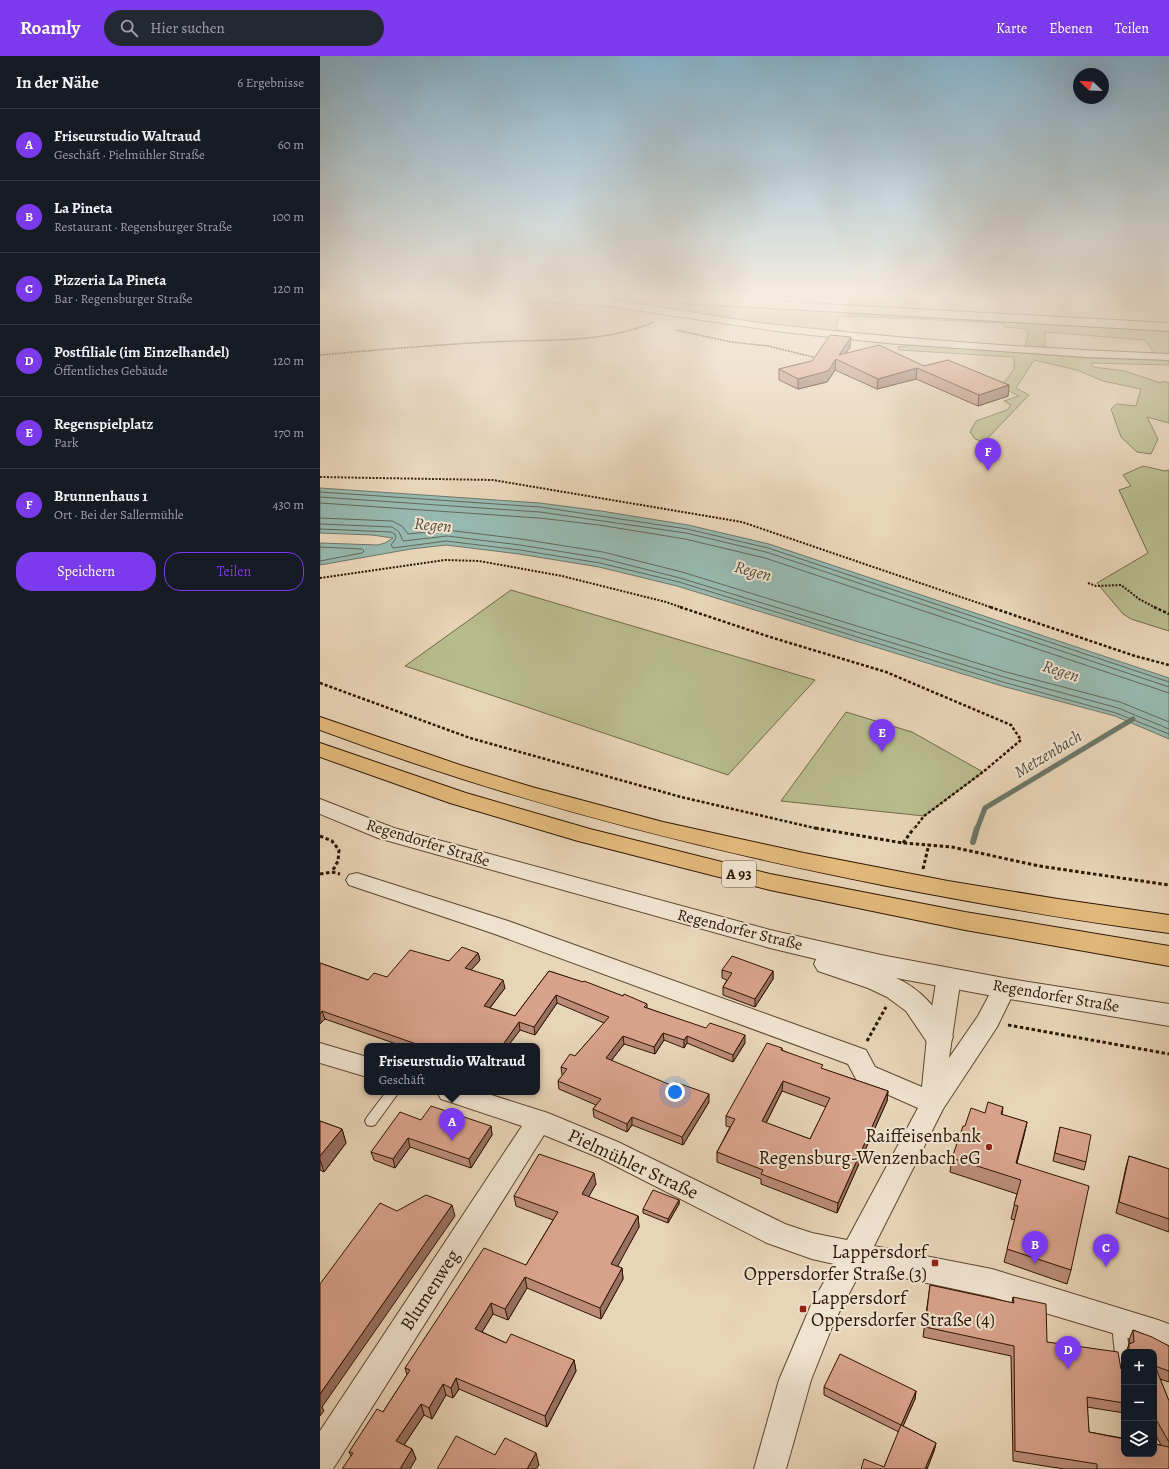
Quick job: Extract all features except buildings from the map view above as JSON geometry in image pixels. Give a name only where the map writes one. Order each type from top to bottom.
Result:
[{"type":"highway","name":"A 93","points":[[320,723],[475,777],[597,813],[756,851],[955,891],[1124,919],[1169,924]]},
{"type":"highway","name":"A 93","points":[[320,750],[458,798],[579,834],[770,882],[965,921],[1169,956]]},
{"type":"main road","name":"Regendorfer Straße","points":[[320,806],[386,834],[770,939],[881,965],[1004,988],[1169,1015]]},
{"type":"main road","points":[[770,939],[834,967],[882,984],[906,995],[919,1007],[939,1036]]},
{"type":"street","points":[[358,880],[500,927],[857,1057],[866,1074],[933,1103]]},
{"type":"street","points":[[933,1103],[939,1036],[949,977]]},
{"type":"street","points":[[770,1469],[795,1380],[822,1315],[855,1255],[933,1103],[988,1021],[1004,988]]},
{"type":"street","points":[[320,1054],[364,1065]]},
{"type":"street","name":"Pielmühler Straße","points":[[459,1095],[539,1121],[609,1150],[777,1234],[812,1246],[992,1283],[1119,1321],[1158,1334],[1169,1341]]},
{"type":"street","name":"Blumenweg","points":[[320,1460],[539,1121]]},
{"type":"lane","points":[[371,1121],[391,1095]]},
{"type":"lane","points":[[1119,1321],[1122,1349]]},
{"type":"path","points":[[320,477],[493,480],[742,522],[1135,656],[1169,665]]},
{"type":"path","points":[[320,578],[445,560],[479,561],[562,576],[666,602],[770,637],[886,672],[1011,725],[1021,740],[983,772],[924,816],[903,843]]},
{"type":"path","points":[[1088,584],[1096,586],[1121,585],[1139,599],[1169,614]]},
{"type":"path","points":[[320,683],[470,738],[681,797],[830,832],[903,843],[952,847],[1039,866],[1169,885]]},
{"type":"path","points":[[320,836],[332,841],[339,850],[338,861],[332,872]]},
{"type":"path","points":[[923,869],[929,844]]},
{"type":"path","points":[[320,874],[332,872],[358,880]]},
{"type":"path","points":[[857,1057],[889,1003]]},
{"type":"path","points":[[1006,1024],[1169,1054]]},
{"type":"green space","points":[[1014,362],[1033,362],[1016,388],[1029,395],[984,442],[975,439],[970,432],[976,421],[1007,410],[1011,405],[1004,401],[1019,396],[1001,387],[1014,369]]},
{"type":"green space","points":[[1042,362],[1169,362],[1169,365],[1091,363],[1093,367],[1125,371],[1161,383],[1162,381],[1169,383],[1169,423],[1147,417],[1158,439],[1151,454],[1137,452],[1121,437],[1111,409],[1117,404],[1136,406],[1141,389],[1103,381],[1077,370]]},
{"type":"green space","points":[[1143,466],[1165,471],[1169,470],[1169,631],[1131,619],[1123,614],[1097,583],[1148,553],[1119,490],[1131,486],[1123,475]]},
{"type":"green space","points":[[511,590],[815,680],[728,775],[405,666]]},
{"type":"green space","points":[[846,712],[912,732],[983,772],[924,816],[781,801]]},
{"type":"water","name":"Regen","points":[[320,488],[540,503],[688,525],[769,544],[1169,678],[1169,739],[1115,716],[1002,686],[677,586],[599,567],[519,554],[446,545],[411,549],[320,565],[320,543],[378,545],[393,538],[372,535],[320,533]]},
{"type":"waterway","name":"Metzenbach","points":[[977,829],[985,808],[1133,719]]},
{"type":"waterway","name":"Metzenbach","points":[[973,842],[977,828]]},
{"type":"place","name":"Brunnenhaus 1","points":[[988,471]]},
{"type":"place","name":"Regenspielplatz","points":[[882,752]]},
{"type":"place","name":"Friseurstudio Waltraud","points":[[452,1141]]},
{"type":"place","name":"Raiffeisenbank Regensburg-Wenzenbach eG","points":[[989,1147]]},
{"type":"place","name":"Lappersdorf Oppersdorfer Straße (3)","points":[[935,1263]]},
{"type":"place","name":"La Pineta","points":[[1035,1264]]},
{"type":"place","name":"Pizzeria La Pineta","points":[[1106,1267]]},
{"type":"place","name":"Lappersdorf Oppersdorfer Straße (4)","points":[[803,1309]]},
{"type":"place","name":"Postfiliale (im Einzelhandel)","points":[[1068,1369]]}]
